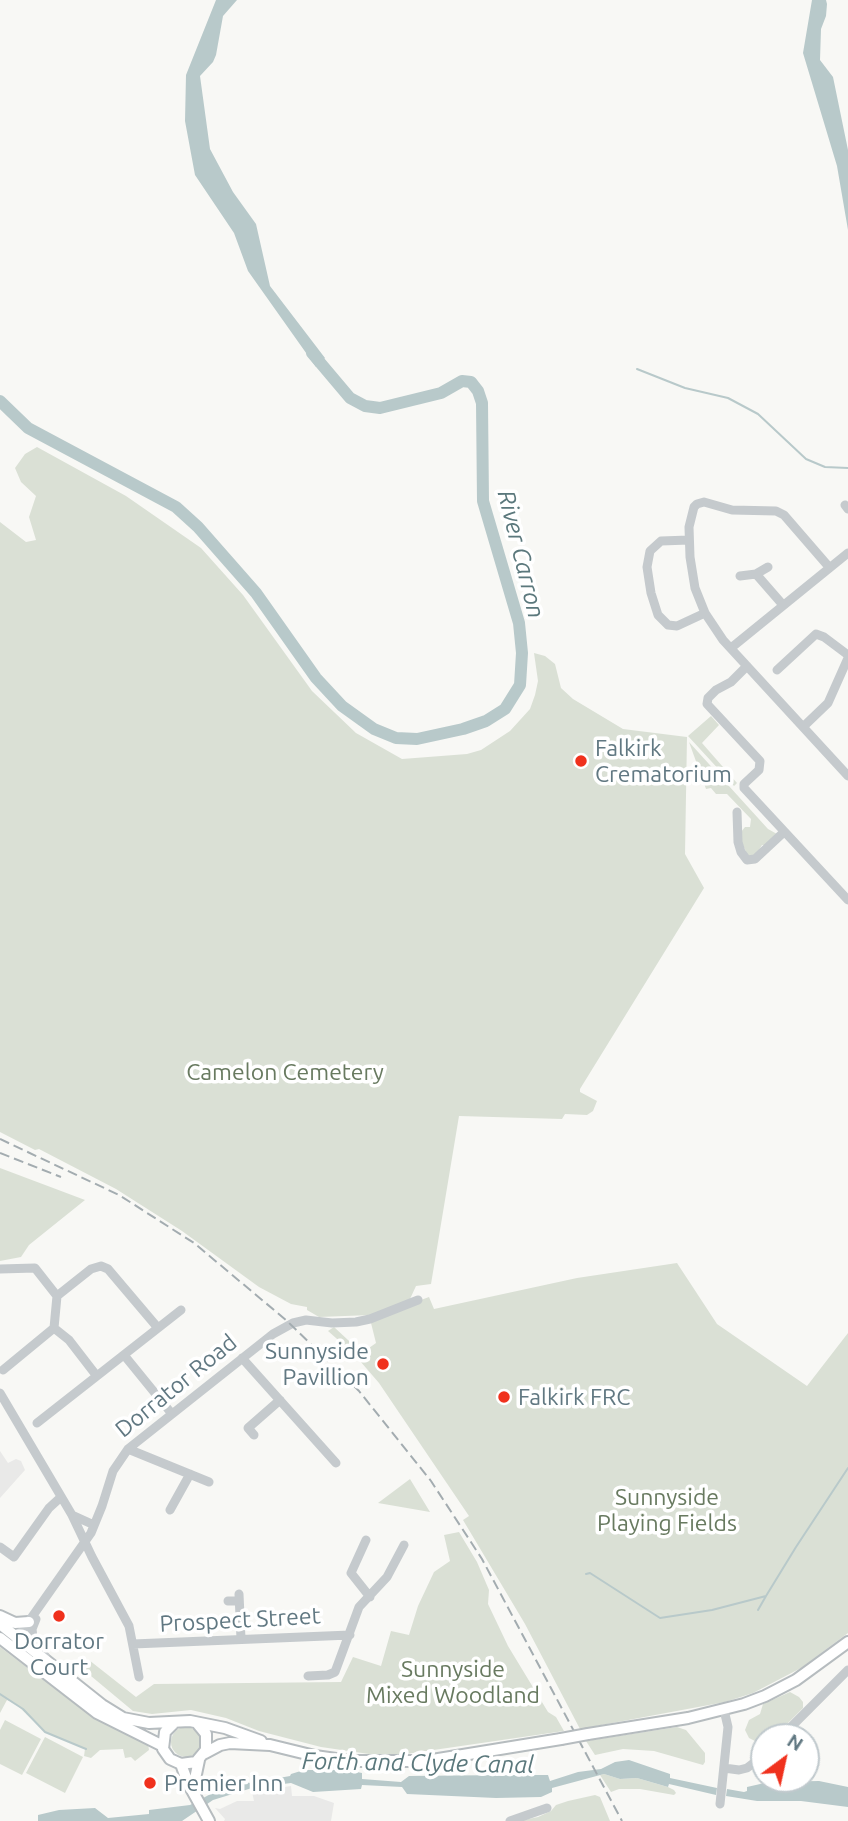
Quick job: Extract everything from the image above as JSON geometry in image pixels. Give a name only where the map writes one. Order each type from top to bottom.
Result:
[{"type":"main road","points":[[0,1616],[15,1623],[29,1622]]},
{"type":"main road","points":[[0,1624],[14,1642],[106,1719],[163,1746],[170,1759],[181,1765],[190,1764],[220,1745],[270,1745]]},
{"type":"main road","points":[[0,1637],[50,1663],[102,1705],[123,1718],[149,1724],[183,1720],[225,1727],[270,1745],[316,1756],[384,1762],[426,1761],[723,1710],[765,1696],[796,1680],[848,1642]]},
{"type":"main road","points":[[163,1746],[165,1732],[176,1722]]},
{"type":"main road","points":[[195,1797],[195,1779],[207,1742],[206,1734],[197,1723]]},
{"type":"main road","points":[[181,1765],[209,1821]]},
{"type":"street","points":[[829,566],[785,515],[776,511],[732,510],[700,502],[691,514],[689,540],[695,588],[705,613],[731,648],[848,776]]},
{"type":"street","points":[[689,540],[661,541],[650,551],[647,567],[650,593],[658,615],[668,625],[677,626],[705,613]]},
{"type":"street","points":[[731,648],[848,553]]},
{"type":"street","points":[[740,576],[768,567]]},
{"type":"street","points":[[756,573],[783,604]]},
{"type":"street","points":[[777,670],[816,634],[824,637],[848,657],[828,703],[803,727]]},
{"type":"street","points":[[747,666],[731,682],[716,690],[707,701],[760,761],[759,770],[744,784],[744,788],[848,900]]},
{"type":"street","points":[[740,818],[738,842],[743,856],[751,861],[784,832]]},
{"type":"street","points":[[57,1296],[91,1269],[101,1266],[108,1269],[158,1328]]},
{"type":"street","points":[[0,1269],[36,1268],[57,1296],[54,1328],[3,1370]]},
{"type":"street","name":"Dorrator Road","points":[[14,1642],[85,1542],[94,1525],[113,1471],[128,1449],[273,1334],[299,1321],[356,1322],[418,1300]]},
{"type":"street","points":[[37,1423],[181,1310]]},
{"type":"street","points":[[54,1328],[69,1340],[96,1375]]},
{"type":"street","points":[[124,1355],[172,1414]]},
{"type":"street","points":[[242,1358],[336,1463]]},
{"type":"street","points":[[0,1394],[72,1515],[129,1626],[139,1677]]},
{"type":"street","points":[[254,1435],[248,1428],[280,1400]]},
{"type":"street","points":[[128,1449],[209,1482]]},
{"type":"street","points":[[170,1510],[190,1474]]},
{"type":"street","points":[[0,1547],[13,1557],[49,1508],[61,1497]]},
{"type":"street","points":[[72,1515],[94,1525]]},
{"type":"street","points":[[366,1541],[351,1573],[370,1597]]},
{"type":"street","points":[[308,1676],[328,1675],[335,1671],[359,1607],[387,1577],[404,1545]]},
{"type":"street","points":[[228,1601],[239,1597],[241,1639]]},
{"type":"street","name":"Dorrator Road","points":[[39,1607],[32,1629],[33,1638],[50,1663]]},
{"type":"street","name":"Prospect Street","points":[[133,1644],[349,1634]]},
{"type":"street","points":[[795,1723],[848,1670]]},
{"type":"street","points":[[720,1800],[728,1727],[723,1710]]},
{"type":"street","points":[[724,1768],[739,1770],[750,1766]]},
{"type":"street","points":[[510,1821],[547,1808]]},
{"type":"shaded area","points":[[216,0],[237,0],[223,16],[216,55],[200,76],[210,149],[233,192],[256,224],[270,286],[325,358],[316,367],[248,271],[234,233],[195,175],[185,121],[186,75]]},
{"type":"shaded area","points":[[812,0],[826,0],[827,4],[821,29],[820,60],[833,77],[848,150],[848,230],[837,166],[803,53]]},
{"type":"shaded area","points":[[0,1451],[8,1463],[16,1459],[21,1461],[25,1470],[0,1498]]},
{"type":"shaded area","points":[[629,1760],[670,1774],[670,1778],[717,1788],[716,1795],[669,1784],[668,1787],[637,1778],[620,1779],[604,1774],[552,1788],[552,1792],[541,1797],[407,1794],[402,1787],[362,1785],[361,1789],[313,1792],[291,1783],[252,1788],[213,1800],[182,1821],[38,1821],[38,1815],[59,1810],[95,1808],[108,1818],[149,1814],[149,1810],[190,1805],[235,1781],[251,1783],[290,1776],[304,1770],[347,1770],[362,1773],[362,1779],[401,1782],[409,1776],[506,1775],[548,1775],[550,1781]]},
{"type":"shaded area","points":[[820,1781],[848,1787],[848,1807],[801,1801],[757,1801],[726,1796],[727,1789],[744,1792],[750,1786],[750,1793],[820,1793]]},
{"type":"shaded area","points":[[291,1786],[292,1796],[314,1796],[334,1803],[331,1821],[224,1821],[215,1808],[220,1809],[237,1801],[254,1801],[252,1792]]},
{"type":"green space","name":"Camelon Cemetery","points":[[37,447],[126,496],[201,548],[243,595],[312,691],[356,733],[402,759],[467,754],[481,750],[510,731],[530,709],[535,695],[538,681],[534,653],[545,656],[555,664],[561,688],[573,699],[623,729],[687,737],[685,854],[704,888],[580,1089],[580,1092],[597,1101],[593,1111],[587,1115],[565,1114],[562,1119],[459,1116],[431,1284],[416,1286],[410,1299],[371,1315],[319,1317],[307,1310],[307,1307],[291,1304],[259,1287],[182,1231],[116,1189],[0,1132],[0,522],[26,542],[36,540],[29,517],[36,496],[21,482],[15,468],[25,454]]},
{"type":"green space","points":[[711,716],[719,725],[702,743],[737,783],[734,786],[688,736]]},
{"type":"green space","points":[[689,742],[768,829],[777,834],[766,845],[762,845],[756,855],[748,856],[742,843],[741,832],[745,827],[750,827],[751,819],[727,794],[716,794],[711,788],[706,789]]},
{"type":"green space","points":[[0,1168],[85,1200],[29,1245],[21,1257],[0,1261]]},
{"type":"green space","name":"Sunnyside Playing Fields","points":[[677,1263],[717,1324],[807,1386],[848,1333],[848,1633],[801,1668],[753,1693],[725,1702],[580,1729],[525,1624],[463,1520],[469,1516],[379,1383],[354,1354],[328,1331],[334,1327],[362,1353],[376,1343],[370,1319],[429,1297],[434,1309],[577,1278]]},
{"type":"green space","points":[[410,1479],[430,1512],[378,1503]]},
{"type":"green space","name":"Sunnyside Mixed Woodland","points":[[459,1532],[477,1562],[489,1590],[488,1604],[508,1646],[548,1712],[556,1717],[564,1731],[406,1754],[376,1755],[321,1747],[191,1710],[152,1714],[133,1711],[79,1666],[79,1660],[89,1660],[136,1697],[154,1684],[341,1682],[353,1657],[381,1666],[391,1631],[409,1635],[418,1606],[434,1572],[450,1561],[444,1535]]},
{"type":"green space","points":[[0,1647],[93,1717],[139,1738],[148,1744],[149,1750],[135,1761],[131,1757],[125,1758],[123,1749],[100,1750],[91,1758],[84,1756],[85,1749],[45,1732],[15,1703],[7,1700],[0,1713]]},
{"type":"green space","points":[[790,1692],[799,1697],[803,1708],[788,1723],[750,1723],[750,1738],[745,1730],[749,1720],[760,1714],[763,1704]]},
{"type":"green space","points":[[5,1720],[41,1739],[22,1775],[0,1764],[0,1730]]},
{"type":"green space","points":[[186,1727],[197,1731],[201,1742],[197,1753],[186,1757],[175,1753],[171,1742],[175,1731]]},
{"type":"green space","points":[[677,1727],[686,1730],[705,1753],[703,1765],[654,1751],[623,1749],[595,1755],[586,1741]]},
{"type":"green space","points":[[45,1737],[83,1757],[65,1793],[26,1773]]},
{"type":"green space","points":[[600,1775],[620,1779],[637,1778],[668,1787],[676,1793],[674,1795],[640,1789],[619,1789],[611,1792]]},
{"type":"green space","points":[[595,1795],[600,1797],[610,1821],[519,1821],[538,1817],[551,1811],[556,1805]]},
{"type":"waterway","name":"River Carron","points":[[0,401],[28,428],[176,507],[198,527],[256,593],[316,678],[342,706],[374,729],[396,738],[417,739],[486,721],[505,709],[520,685],[522,653],[519,623],[483,501],[482,403],[478,391],[471,382],[462,381],[441,393],[380,408],[365,406],[350,398],[312,353]]},
{"type":"waterway","points":[[637,369],[685,388],[728,398],[758,414],[806,459],[825,467],[848,468]]},
{"type":"waterway","points":[[586,1574],[590,1573],[660,1618],[712,1610],[766,1596],[848,1468]]},
{"type":"waterway","points":[[758,1610],[766,1596]]},
{"type":"waterway","points":[[0,1694],[23,1709],[45,1732],[86,1749]]},
{"type":"railway","points":[[0,1139],[119,1195],[194,1243],[286,1320],[359,1391],[431,1481],[482,1559],[622,1821]]},
{"type":"railway","points":[[0,1153],[61,1177]]},
{"type":"place","name":"Falkirk Crematorium","points":[[581,761]]},
{"type":"place","name":"Sunnyside Pavillion","points":[[383,1364]]},
{"type":"place","name":"Falkirk FRC","points":[[504,1397]]},
{"type":"place","name":"Dorrator Court","points":[[59,1616]]},
{"type":"place","name":"Premier Inn","points":[[150,1783]]},
{"type":"water label","name":"Forth and Clyde Canal","points":[[418,1763]]}]
